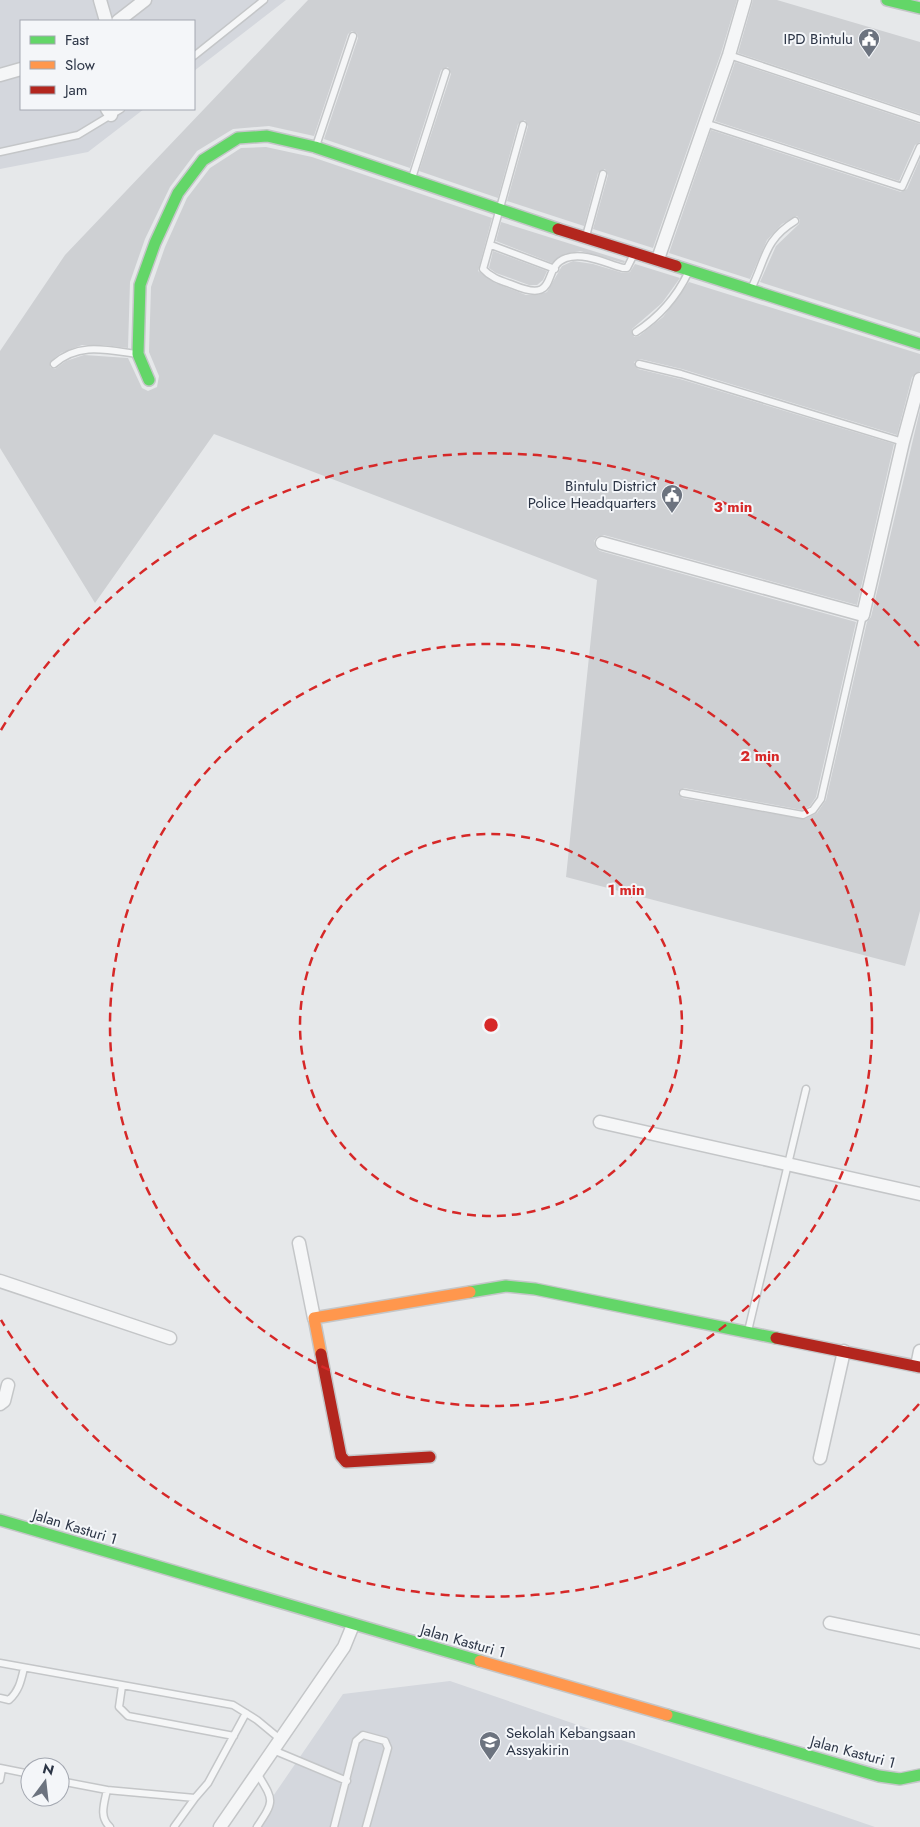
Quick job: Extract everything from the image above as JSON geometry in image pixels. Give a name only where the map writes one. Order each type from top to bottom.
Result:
[{"type":"street","points":[[100,0],[106,20]]},
{"type":"street","points":[[119,20],[145,0]]},
{"type":"street","points":[[658,259],[728,55],[744,0]]},
{"type":"street","points":[[887,0],[920,8]]},
{"type":"street","points":[[0,75],[20,69]]},
{"type":"street","points":[[149,380],[138,354],[140,285],[155,243],[178,193],[203,160],[238,138],[267,136],[315,147],[500,210],[920,344]]},
{"type":"street","points":[[602,543],[863,615],[903,442],[920,379]]},
{"type":"street","points":[[600,1122],[920,1194]]},
{"type":"street","points":[[299,1243],[341,1456],[346,1462],[357,1463],[430,1457]]},
{"type":"street","points":[[0,1281],[170,1338]]},
{"type":"street","points":[[314,1318],[506,1286],[535,1289],[918,1366],[920,1351]]},
{"type":"street","points":[[820,1458],[844,1351]]},
{"type":"street","points":[[0,1404],[4,1401],[8,1386]]},
{"type":"street","name":"Jalan Kasturi 1","points":[[0,1520],[353,1626],[879,1776],[894,1779],[910,1779],[920,1775]]},
{"type":"street","points":[[830,1622],[920,1642]]},
{"type":"street","points":[[220,1827],[344,1647],[353,1626]]},
{"type":"lane","points":[[195,55],[264,0]]},
{"type":"lane","points":[[315,147],[353,36]]},
{"type":"lane","points":[[728,55],[920,119]]},
{"type":"lane","points":[[411,181],[446,72]]},
{"type":"lane","points":[[0,152],[78,135],[113,111]]},
{"type":"lane","points":[[705,123],[902,187],[920,147]]},
{"type":"lane","points":[[523,125],[483,269],[490,276],[528,292],[538,292],[544,288],[555,269],[564,259],[579,256],[627,268],[635,252]]},
{"type":"lane","points":[[586,236],[603,174]]},
{"type":"lane","points":[[751,289],[772,239],[780,230],[795,221]]},
{"type":"lane","points":[[491,245],[555,269]]},
{"type":"lane","points":[[636,332],[652,321],[679,291],[689,269]]},
{"type":"lane","points":[[54,364],[64,356],[78,350],[99,349],[138,354]]},
{"type":"lane","points":[[639,364],[681,374],[903,442]]},
{"type":"lane","points":[[683,793],[803,815],[813,810],[822,799],[863,615]]},
{"type":"lane","points":[[748,1331],[806,1090]]},
{"type":"lane","points":[[0,1663],[233,1705],[246,1713],[277,1744],[347,1781]]},
{"type":"lane","points":[[0,1698],[9,1700],[15,1694],[20,1686],[24,1668]]},
{"type":"lane","points":[[122,1686],[119,1707],[128,1716],[234,1736]]},
{"type":"lane","points":[[174,1827],[208,1782],[246,1713]]},
{"type":"lane","points":[[334,1827],[359,1737],[363,1735],[385,1741],[388,1748],[366,1827]]},
{"type":"lane","points":[[0,1780],[1,1768],[20,1772]]},
{"type":"lane","points":[[257,1773],[270,1795],[271,1806],[257,1827]]},
{"type":"lane","points":[[70,1783],[107,1790],[195,1798]]},
{"type":"lane","points":[[107,1790],[102,1813],[105,1823],[110,1827]]},
{"type":"shaded area","points":[[0,0],[286,0],[195,70],[195,20],[20,20],[20,110],[143,110],[88,152],[0,169]]},
{"type":"shaded area","name":"Sekolah Kebangsaan Assyakirin","points":[[450,1681],[875,1827],[252,1827],[343,1694]]},
{"type":"building","name":"Bintulu District Police Headquarters","points":[[308,0],[737,0],[721,53],[653,248],[593,229],[608,175],[605,169],[598,173],[584,226],[507,201],[528,126],[525,120],[518,124],[498,198],[419,171],[451,74],[448,67],[441,70],[410,168],[324,139],[358,38],[357,33],[352,31],[348,34],[314,136],[269,126],[233,129],[197,151],[170,187],[145,239],[130,282],[128,348],[82,345],[61,353],[50,362],[50,367],[55,369],[66,361],[84,355],[128,358],[142,388],[148,391],[157,387],[159,376],[149,352],[151,287],[165,247],[187,198],[210,168],[241,148],[266,147],[312,157],[492,218],[478,271],[495,283],[526,295],[538,295],[547,292],[562,266],[573,261],[593,264],[623,273],[630,272],[635,264],[680,278],[662,303],[632,329],[634,337],[639,336],[663,317],[689,282],[920,354],[920,371],[912,377],[897,435],[682,369],[640,359],[634,362],[638,369],[680,379],[894,444],[857,605],[604,535],[597,537],[594,541],[596,548],[600,551],[856,622],[816,797],[810,806],[802,810],[684,788],[678,792],[682,798],[805,819],[817,813],[826,800],[867,622],[871,617],[920,410],[920,911],[905,966],[566,877],[597,580],[214,434],[95,603],[0,448],[0,351],[65,255]]},
{"type":"building","points":[[753,0],[777,0],[920,42],[920,114],[738,53]]},
{"type":"building","points":[[735,62],[920,124],[920,142],[915,145],[899,181],[715,121]]},
{"type":"building","points":[[711,130],[901,192],[907,189],[920,159],[920,333],[760,282],[776,246],[799,224],[800,220],[797,216],[782,224],[767,240],[750,279],[669,253]]},
{"type":"building","points":[[501,222],[625,261],[624,263],[580,251],[564,254],[552,263],[496,241]]},
{"type":"building","points":[[493,251],[547,271],[543,280],[537,285],[529,285],[496,273],[489,268]]},
{"type":"traffic: fast","points":[[887,0],[920,8]]},
{"type":"traffic: fast","points":[[149,380],[138,354],[140,285],[155,243],[178,193],[203,160],[238,138],[267,136],[315,147],[558,229]]},
{"type":"traffic: fast","points":[[676,266],[920,344]]},
{"type":"traffic: fast","points":[[470,1292],[506,1286],[535,1289],[776,1338]]},
{"type":"traffic: fast","points":[[0,1520],[480,1661]]},
{"type":"traffic: fast","points":[[667,1715],[879,1776],[900,1779],[920,1775]]},
{"type":"traffic: slow","points":[[321,1354],[314,1318],[470,1292]]},
{"type":"traffic: slow","points":[[480,1661],[667,1715]]},
{"type":"traffic: jam","points":[[558,229],[676,266]]},
{"type":"traffic: jam","points":[[776,1338],[920,1367]]},
{"type":"traffic: jam","points":[[321,1354],[341,1456],[346,1462],[430,1457]]},
{"type":"place","name":"IPD Bintulu","points":[[869,58]]},
{"type":"place","name":"Bintulu District Police Headquarters","points":[[672,514]]},
{"type":"place","name":"Sekolah Kebangsaan Assyakirin","points":[[490,1761]]}]
